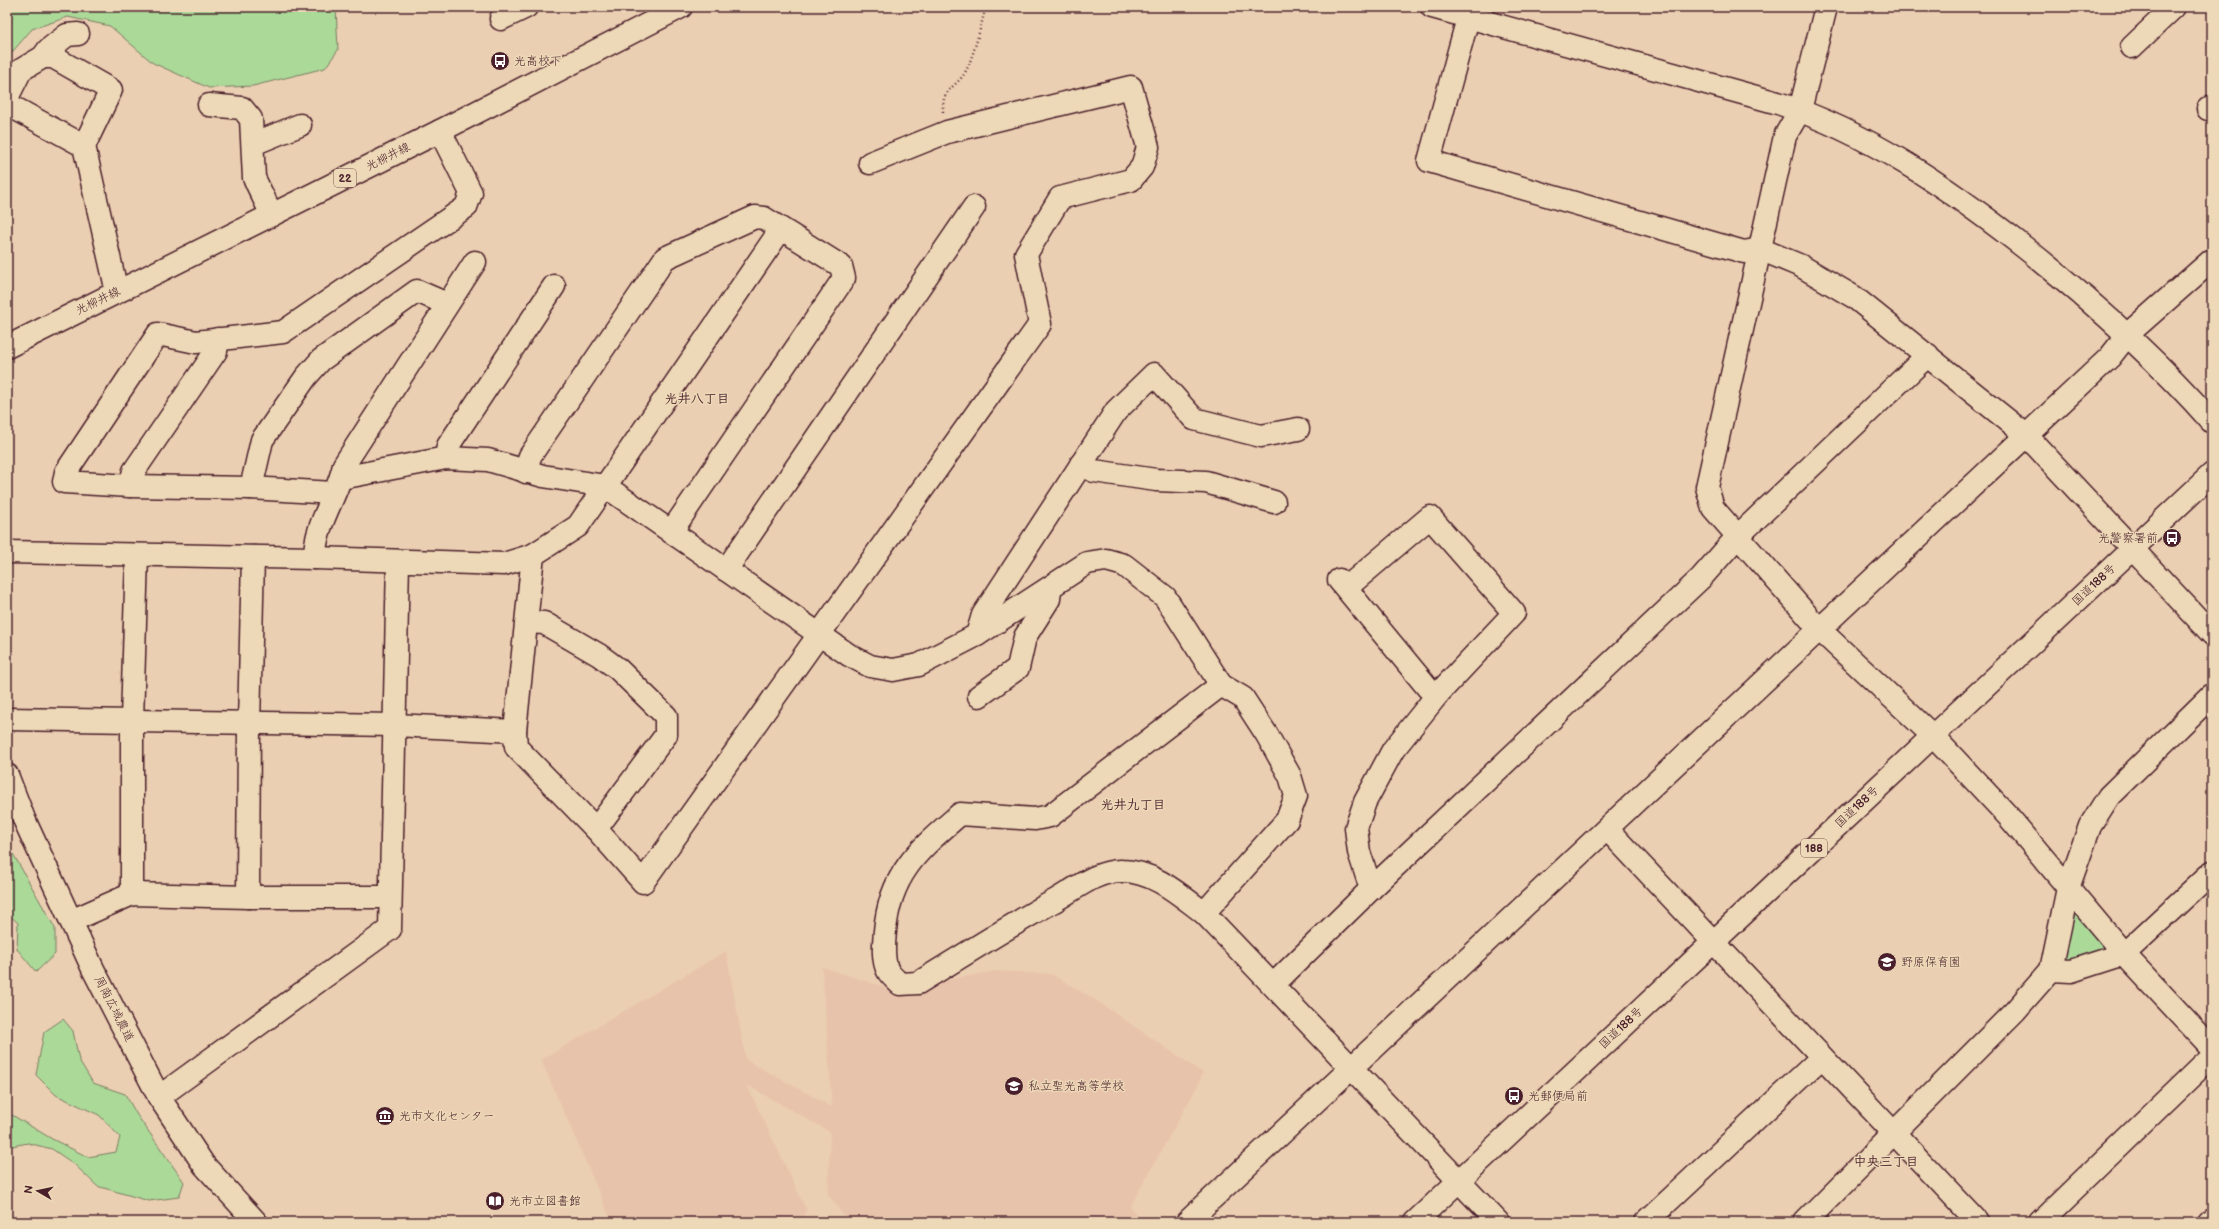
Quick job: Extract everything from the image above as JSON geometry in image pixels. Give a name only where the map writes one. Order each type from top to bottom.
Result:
[{"type":"main road","points":[[501,19],[526,7]]},
{"type":"main road","name":"光柳井線","points":[[7,347],[440,131],[680,7]]},
{"type":"main road","points":[[1432,7],[1469,11],[1800,110],[1871,142],[1916,169],[1980,213],[2059,275],[2128,334],[2179,385],[2212,422]]},
{"type":"main road","points":[[1826,7],[1800,110],[1785,136],[1707,487],[1713,508],[1820,630],[1933,736],[2008,816],[2124,954],[2212,1048]]},
{"type":"main road","points":[[2132,47],[2174,7]]},
{"type":"main road","points":[[1469,11],[1429,161],[1744,252],[1760,249],[1801,266],[1854,297],[2026,435],[2212,634]]},
{"type":"main road","points":[[7,98],[21,70],[43,57],[48,50],[67,35],[78,34]]},
{"type":"main road","points":[[43,57],[53,57],[110,90],[84,146],[117,292]]},
{"type":"main road","points":[[533,555],[515,731],[516,747],[596,829],[643,882],[1040,324],[1026,254],[1060,198],[1131,180],[1142,167],[1148,147],[1131,87],[947,132],[870,163]]},
{"type":"main road","points":[[7,104],[84,146]]},
{"type":"main road","points":[[209,105],[242,108],[251,119],[254,178],[272,215]]},
{"type":"main road","points":[[253,144],[300,125]]},
{"type":"main road","points":[[440,131],[471,193],[466,207],[283,332],[196,342],[158,334],[66,472],[64,482],[130,486],[251,488],[337,486],[446,458],[488,460],[526,472],[605,486],[849,655],[870,666],[894,670],[919,665],[977,635],[1050,589],[1087,563],[1106,560],[1124,565],[1165,597],[1175,610],[1222,685],[1243,698],[1268,735],[1286,769],[1296,796],[1287,820],[1204,913]]},
{"type":"main road","points":[[726,570],[974,207]]},
{"type":"main road","points":[[526,472],[530,456],[665,258],[755,217],[764,218],[841,266],[844,278],[671,532]]},
{"type":"main road","points":[[7,552],[137,556],[315,558],[504,564],[533,555],[578,526],[781,229]]},
{"type":"main road","points":[[1187,1222],[2110,357],[2128,334],[2212,260]]},
{"type":"main road","points":[[315,558],[315,548],[344,465],[475,262]]},
{"type":"main road","points":[[446,458],[448,446],[554,286]]},
{"type":"main road","points":[[251,488],[262,440],[306,377],[321,360],[417,292],[447,304]]},
{"type":"main road","points":[[130,486],[134,471],[216,351],[218,339]]},
{"type":"main road","points":[[1273,984],[1371,889],[1701,578],[1737,537],[1928,355]]},
{"type":"main road","points":[[977,635],[982,615],[1116,411],[1154,374],[1194,419],[1261,436],[1298,429]]},
{"type":"main road","points":[[1081,464],[1094,471],[1156,480],[1206,482],[1274,502]]},
{"type":"main road","name":"国道188号","points":[[1415,1222],[2212,474]]},
{"type":"main road","points":[[1371,889],[1359,852],[1356,828],[1365,802],[1393,750],[1438,694],[1514,613],[1430,517],[1343,584],[1428,688],[1438,694]]},
{"type":"main road","points":[[132,894],[132,720],[137,556]]},
{"type":"main road","points":[[248,897],[249,724],[253,557]]},
{"type":"main road","points":[[159,1097],[390,929],[398,561]]},
{"type":"main road","points":[[979,696],[1018,668],[1024,637],[1049,599],[1050,589]]},
{"type":"main road","points":[[527,622],[544,623],[599,655],[618,669],[666,716],[666,735],[596,829]]},
{"type":"main road","points":[[1222,685],[1050,816],[1035,819],[960,814],[923,847],[895,884],[887,912],[884,946],[887,970],[900,984],[918,983],[1016,922],[1096,876],[1121,871],[1143,875],[1166,884],[1204,913],[1498,1222]]},
{"type":"main road","points":[[1805,1222],[2015,1011],[2051,970],[2068,888],[2090,826],[2109,796],[2212,695]]},
{"type":"main road","points":[[7,719],[132,720],[249,724],[395,725],[515,731]]},
{"type":"main road","name":"周南広域農道","points":[[7,775],[24,819],[71,921],[159,1097],[204,1165],[248,1219]]},
{"type":"main road","points":[[1607,829],[1978,1222]]},
{"type":"main road","points":[[2051,970],[2071,971],[2124,954],[2212,872]]},
{"type":"main road","points":[[71,921],[132,894],[248,897],[390,897]]},
{"type":"main road","points":[[2040,1222],[2212,1056]]},
{"type":"main road","points":[[1646,1222],[1822,1057]]},
{"type":"path","points":[[947,132],[942,102],[948,89],[963,76],[986,7]]},
{"type":"shaded area","name":"私立聖光高等学校","points":[[726,951],[746,1060],[832,1107],[822,967],[910,995],[947,980],[995,971],[1051,974],[1094,999],[1203,1073],[1197,1087],[1130,1207],[1142,1222],[848,1222],[828,1194],[830,1132],[747,1085],[806,1209],[803,1222],[612,1222],[541,1060]]},
{"type":"green space","points":[[7,7],[336,7],[338,50],[325,68],[253,86],[209,88],[153,63],[110,26],[68,17],[32,29],[7,58]]},
{"type":"green space","points":[[7,843],[55,928],[55,954],[36,972],[17,949],[18,923],[7,913]]},
{"type":"green space","points":[[2061,897],[2118,952],[2056,966]]},
{"type":"green space","points":[[63,1019],[73,1031],[79,1060],[93,1083],[125,1094],[137,1115],[184,1182],[179,1197],[149,1201],[97,1186],[74,1164],[52,1149],[28,1143],[7,1147],[7,1112],[52,1139],[88,1157],[116,1152],[120,1137],[99,1115],[56,1095],[36,1075],[44,1032]]},
{"type":"place","name":"光高校下","points":[[500,61]]},
{"type":"place","name":"光警察署前","points":[[2172,538]]},
{"type":"place","name":"野原保育園","points":[[1887,962]]},
{"type":"place","name":"私立聖光高等学校","points":[[1014,1086]]},
{"type":"place","name":"光郵便局前","points":[[1514,1096]]},
{"type":"place","name":"光市文化センター","points":[[385,1116]]},
{"type":"place","name":"光市立図書館","points":[[495,1201]]},
{"type":"district","name":"光井八丁目","points":[[697,399]]},
{"type":"district","name":"光井九丁目","points":[[1133,805]]},
{"type":"district","name":"中央三丁目","points":[[1886,1162]]}]
